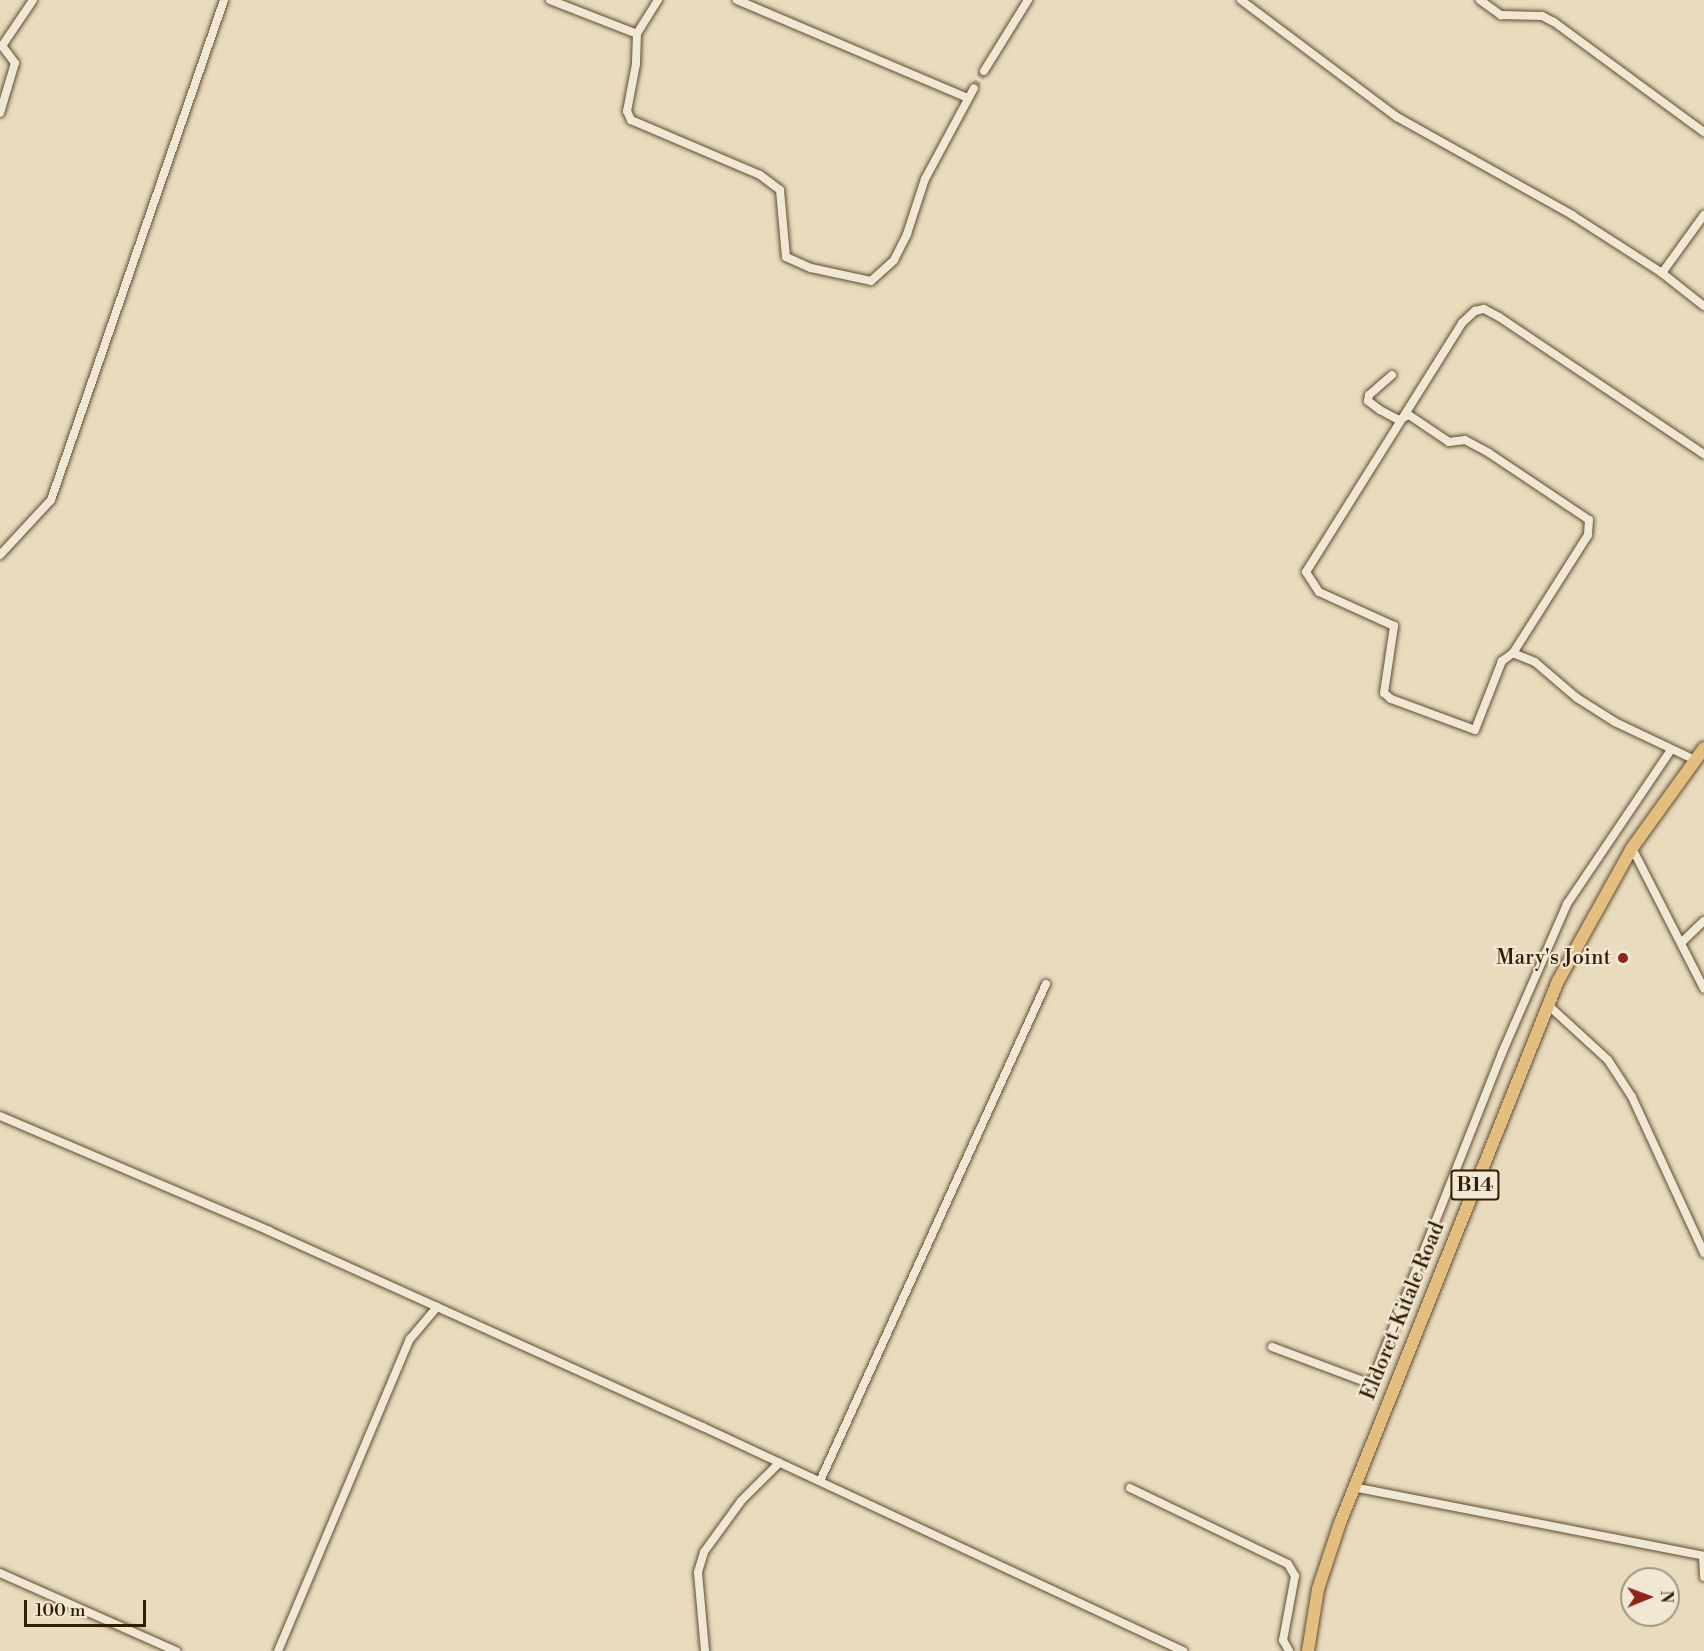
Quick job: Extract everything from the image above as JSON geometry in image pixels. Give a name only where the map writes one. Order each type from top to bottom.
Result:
[{"type":"highway","name":"Eldoret-Kitale Road","points":[[1308,1651],[1318,1589],[1353,1487],[1548,1005],[1572,951],[1632,848],[1704,748]]},
{"type":"street","points":[[0,113],[15,63],[2,46],[33,0]]},
{"type":"street","points":[[0,555],[51,500],[224,0]]},
{"type":"street","points":[[550,0],[637,34]]},
{"type":"street","points":[[658,0],[637,34],[636,64],[627,111],[631,120],[760,175],[780,190],[786,257],[811,268],[871,281],[894,260],[907,234],[925,179],[974,88]]},
{"type":"street","points":[[737,0],[968,98]]},
{"type":"street","points":[[984,71],[1028,0]]},
{"type":"street","points":[[1241,0],[1339,77],[1397,117],[1572,215],[1662,273],[1704,306]]},
{"type":"street","points":[[1480,0],[1501,15],[1542,16],[1554,22],[1704,132]]},
{"type":"street","points":[[1662,273],[1704,215]]},
{"type":"street","points":[[1399,420],[1409,416],[1449,442],[1465,440],[1489,453],[1589,520],[1588,535],[1513,653],[1502,661],[1475,730],[1387,696],[1394,626],[1319,592],[1310,582],[1306,572],[1311,560],[1399,420],[1462,323],[1484,309],[1704,454]]},
{"type":"street","points":[[1392,375],[1369,395],[1368,401],[1399,420]]},
{"type":"street","points":[[1513,653],[1535,662],[1595,710],[1695,760]]},
{"type":"street","points":[[1272,1347],[1371,1384],[1502,1053],[1563,914],[1671,750]]},
{"type":"street","points":[[1632,848],[1704,989]]},
{"type":"street","points":[[1682,942],[1704,921]]},
{"type":"street","points":[[820,1481],[1046,984]]},
{"type":"street","points":[[1548,1005],[1608,1060],[1632,1097],[1704,1253]]},
{"type":"street","points":[[0,1116],[437,1307],[820,1481],[1184,1651]]},
{"type":"street","points":[[278,1651],[410,1339],[437,1307]]},
{"type":"street","points":[[705,1651],[698,1572],[704,1552],[735,1509],[779,1463]]},
{"type":"street","points":[[1353,1487],[1703,1556],[1704,1576]]},
{"type":"street","points":[[1130,1488],[1288,1564],[1294,1576],[1283,1640],[1289,1651]]},
{"type":"street","points":[[0,1573],[176,1651]]},
{"type":"tunnel","points":[[974,88],[984,71]]},
{"type":"place","name":"Mary's Joint","points":[[1623,958]]}]
